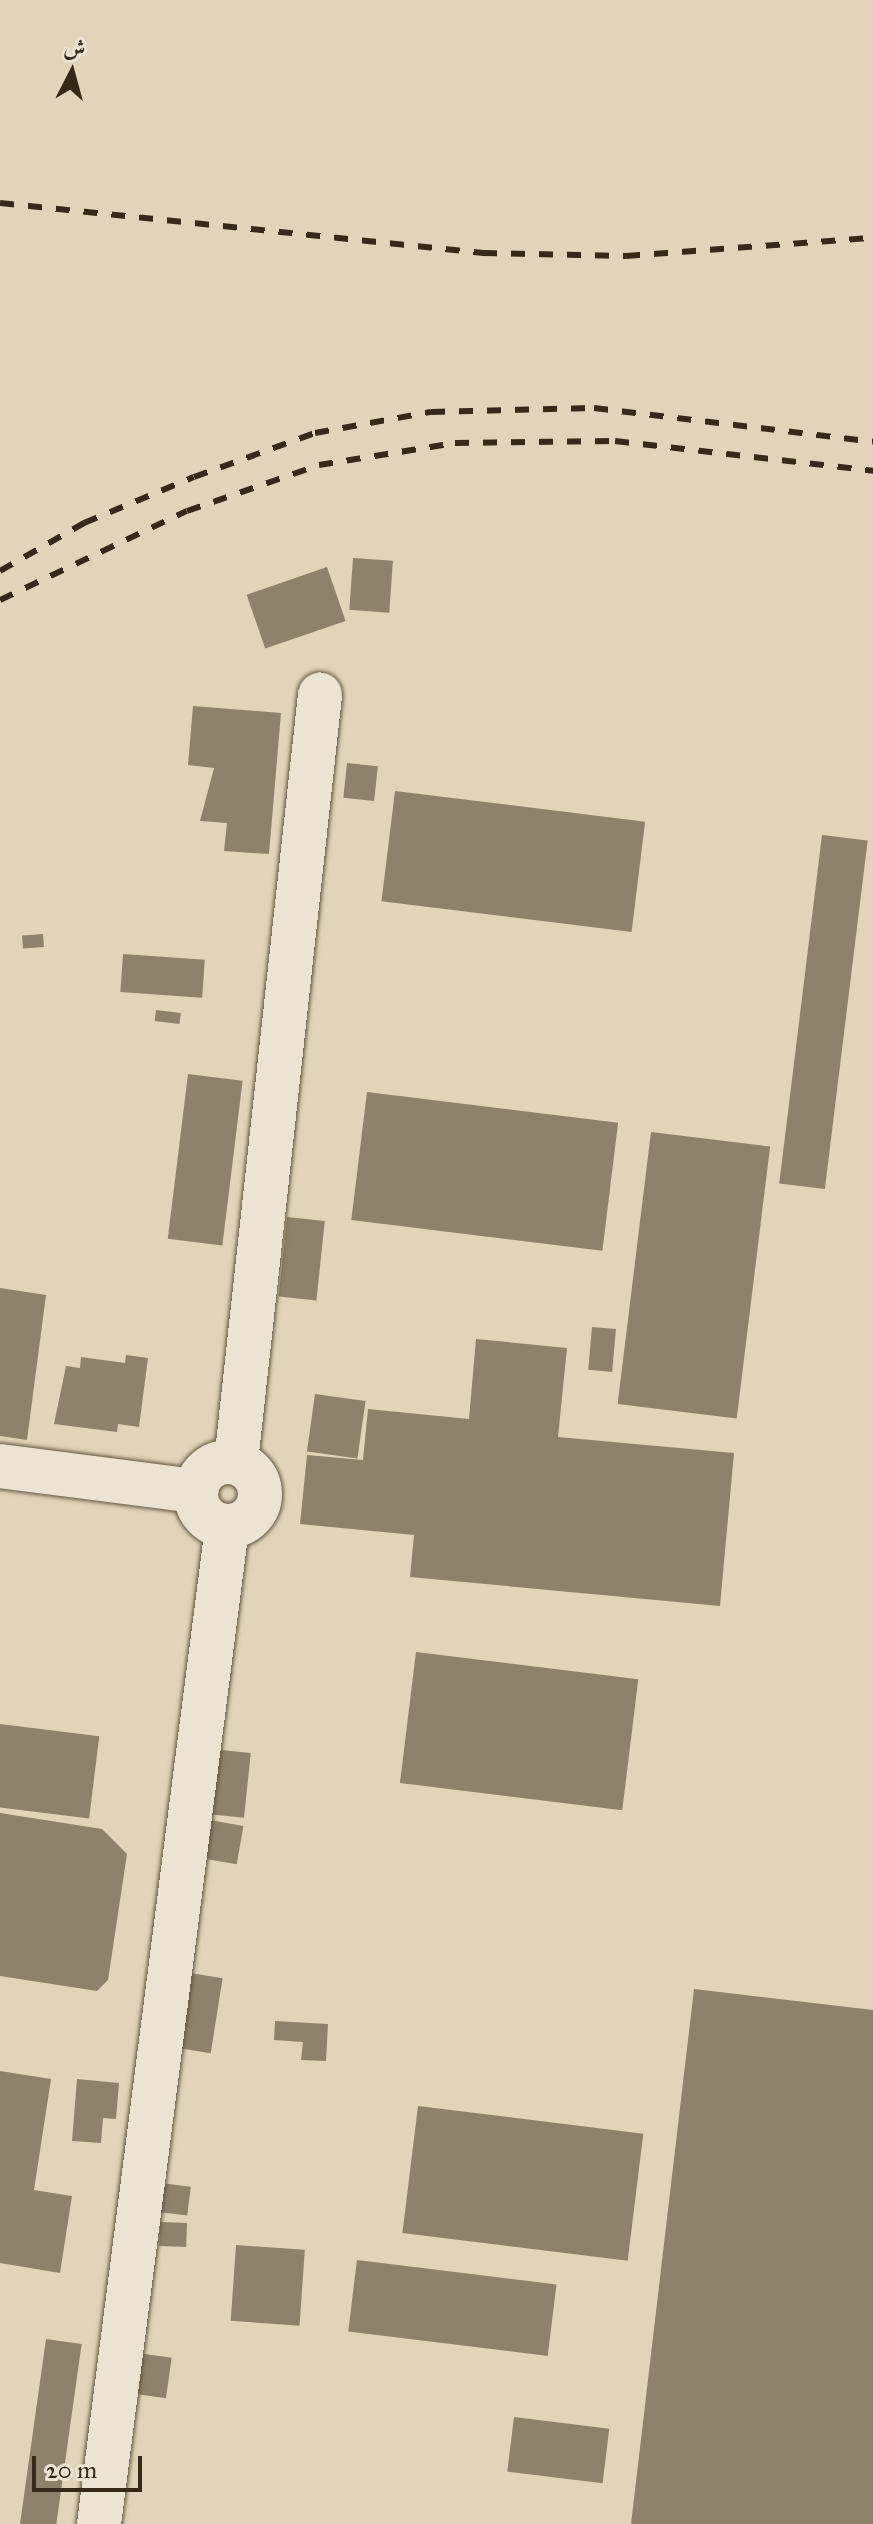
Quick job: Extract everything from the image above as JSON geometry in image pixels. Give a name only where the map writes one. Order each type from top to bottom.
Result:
[{"type":"street","points":[[236,1462],[320,695]]},
{"type":"street","points":[[236,1462],[254,1475],[260,1494],[254,1514],[227,1527],[201,1512],[196,1491],[214,1465],[236,1462]]},
{"type":"street","points":[[0,1466],[196,1491]]},
{"type":"street","points":[[99,2524],[227,1527]]},
{"type":"building","points":[[353,558],[393,561],[389,613],[349,610]]},
{"type":"building","points":[[327,567],[346,621],[265,649],[247,595]]},
{"type":"building","points":[[193,706],[281,713],[269,854],[224,851],[227,823],[200,821],[214,768],[188,765]]},
{"type":"building","points":[[347,763],[378,766],[374,801],[343,798]]},
{"type":"building","points":[[395,791],[645,822],[632,932],[381,901]]},
{"type":"building","points":[[822,835],[868,841],[825,1189],[779,1183]]},
{"type":"building","points":[[43,934],[44,947],[23,948],[22,935]]},
{"type":"building","points":[[123,954],[205,960],[202,998],[120,992]]},
{"type":"building","points":[[156,1010],[181,1013],[179,1024],[155,1021]]},
{"type":"building","points":[[188,1074],[243,1081],[222,1245],[168,1239]]},
{"type":"building","points":[[367,1092],[618,1123],[602,1251],[351,1220]]},
{"type":"building","points":[[651,1132],[770,1147],[737,1419],[618,1404]]},
{"type":"building","points":[[287,1217],[325,1221],[316,1301],[279,1297]]},
{"type":"building","points":[[0,1288],[46,1295],[27,1440],[0,1436]]},
{"type":"building","points":[[592,1327],[616,1329],[612,1372],[588,1370]]},
{"type":"building","points":[[476,1339],[567,1348],[558,1437],[734,1453],[720,1606],[410,1577],[414,1535],[300,1524],[307,1455],[363,1460],[368,1409],[469,1419]]},
{"type":"building","points":[[126,1355],[148,1358],[139,1427],[118,1424],[117,1432],[54,1424],[66,1366],[80,1368],[81,1357],[125,1363]]},
{"type":"building","points":[[315,1394],[366,1401],[357,1459],[307,1451]]},
{"type":"building","points":[[416,1652],[638,1679],[622,1810],[400,1783]]},
{"type":"building","points":[[0,1724],[99,1736],[89,1819],[0,1808]]},
{"type":"building","points":[[212,1749],[251,1753],[244,1818],[205,1814]]},
{"type":"building","points":[[0,1813],[102,1829],[127,1854],[108,1980],[97,1991],[0,1976]]},
{"type":"building","points":[[210,1820],[243,1826],[237,1864],[203,1858]]},
{"type":"building","points":[[190,1973],[223,1978],[211,2053],[178,2048]]},
{"type":"building","points":[[694,1989],[873,2010],[873,2524],[631,2524]]},
{"type":"building","points":[[275,2021],[328,2024],[326,2061],[301,2060],[303,2042],[274,2040]]},
{"type":"building","points":[[0,2071],[51,2079],[34,2190],[72,2196],[60,2273],[0,2263]]},
{"type":"building","points":[[77,2079],[119,2083],[116,2119],[103,2118],[101,2143],[72,2141]]},
{"type":"building","points":[[418,2106],[643,2134],[628,2261],[402,2233]]},
{"type":"building","points":[[160,2183],[191,2187],[187,2216],[156,2212]]},
{"type":"building","points":[[160,2222],[187,2223],[186,2247],[159,2246]]},
{"type":"building","points":[[236,2245],[305,2250],[300,2326],[231,2321]]},
{"type":"building","points":[[357,2260],[557,2284],[548,2356],[348,2331]]},
{"type":"building","points":[[46,2339],[82,2344],[56,2524],[20,2524]]},
{"type":"building","points":[[138,2353],[172,2358],[166,2398],[132,2394]]},
{"type":"building","points":[[514,2417],[609,2429],[603,2483],[507,2472]]},
{"type":"railway","points":[[0,203],[483,253],[626,256],[873,238]]},
{"type":"railway","points":[[0,571],[84,523],[194,477],[315,433],[431,412],[594,408],[873,442]]},
{"type":"railway","points":[[0,600],[187,511],[319,465],[455,443],[615,441],[873,471]]}]
